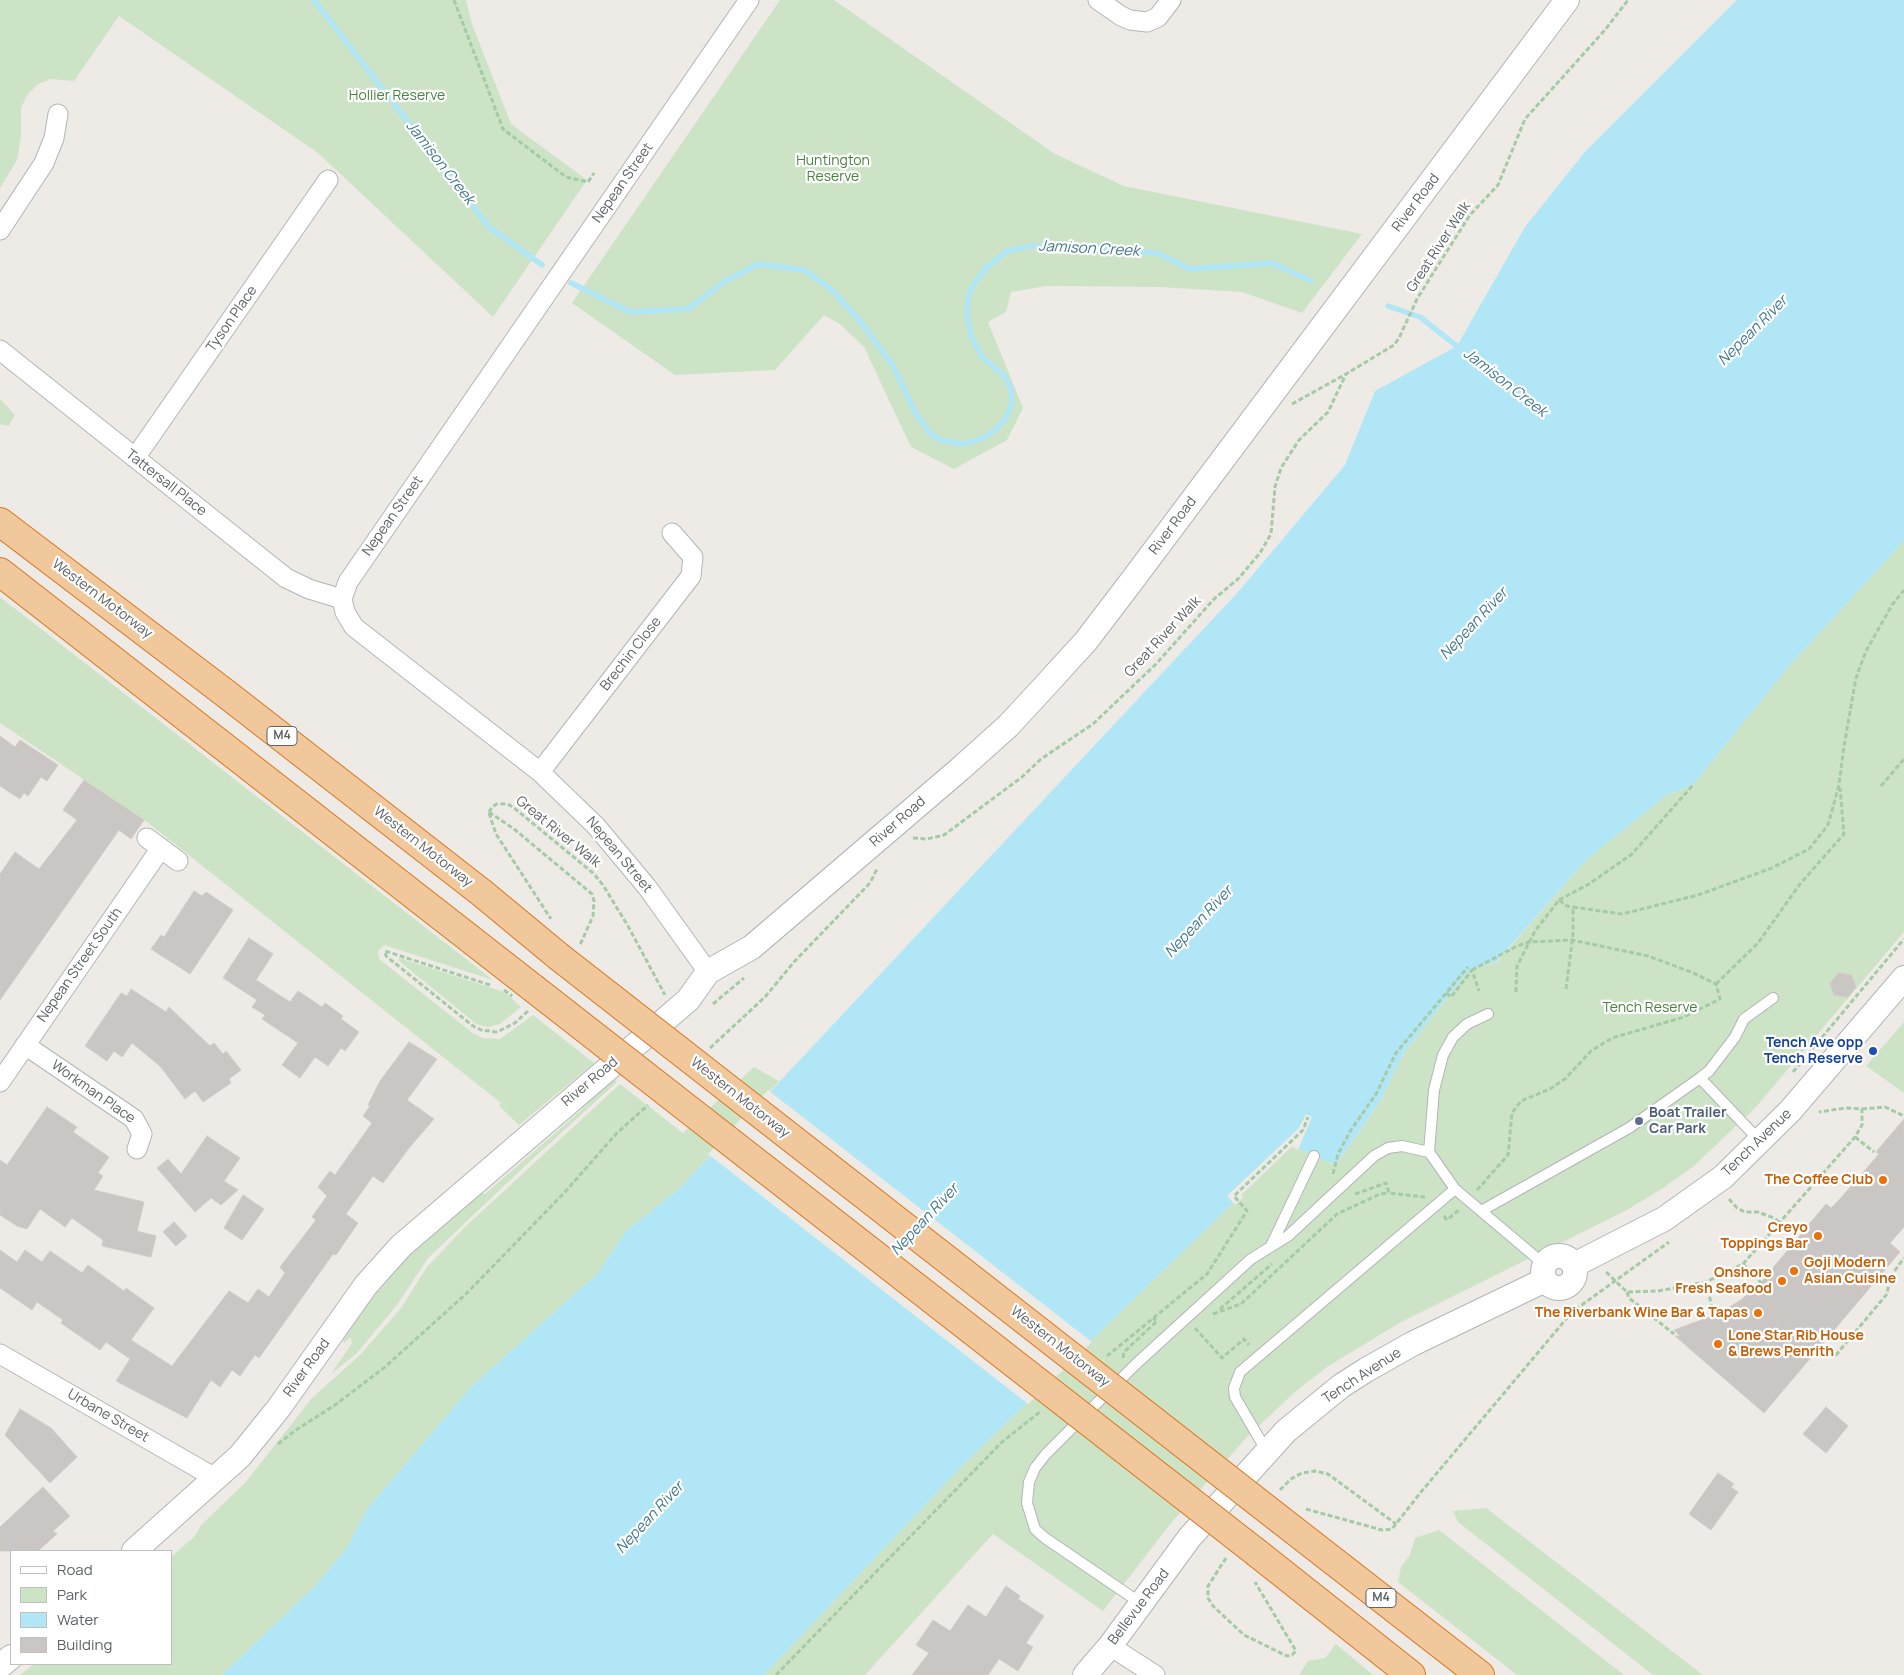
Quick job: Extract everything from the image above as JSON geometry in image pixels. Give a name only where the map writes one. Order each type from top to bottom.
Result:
[{"type":"highway","name":"Western Motorway","points":[[0,522],[241,704],[474,887],[568,952],[1291,1514],[1480,1675]]},
{"type":"highway","points":[[0,572],[532,999],[1254,1565],[1412,1675]]},
{"type":"street","name":"Nepean Street","points":[[708,972],[647,887],[596,826],[540,772],[354,627],[345,612],[342,599],[348,582],[749,0]]},
{"type":"street","points":[[1098,0],[1121,16],[1140,22],[1158,17],[1171,0]]},
{"type":"street","name":"River Road","points":[[135,1550],[216,1479],[261,1430],[366,1286],[401,1246],[688,1000],[708,972],[752,948],[1008,726],[1086,641],[1567,0]]},
{"type":"street","points":[[0,230],[44,163],[54,138],[58,114]]},
{"type":"street","name":"Tyson Place","points":[[135,458],[328,180]]},
{"type":"street","name":"Tattersall Place","points":[[0,350],[286,578],[308,589],[342,599]]},
{"type":"street","name":"Brechin Close","points":[[540,772],[690,576],[693,557],[672,533]]},
{"type":"street","name":"Nepean Street South","points":[[0,1082],[154,843],[178,861]]},
{"type":"street","name":"Tench Avenue","points":[[1190,1537],[1266,1450],[1312,1408],[1366,1370],[1545,1272],[1557,1256],[1567,1258],[1574,1265],[1636,1235],[1684,1206],[1723,1176],[1790,1111],[1904,978]]},
{"type":"street","name":"Workman Place","points":[[25,1045],[134,1119],[141,1128],[142,1134],[137,1149]]},
{"type":"street","name":"Urbane Street","points":[[0,1354],[216,1479]]},
{"type":"street","name":"Bellevue Road","points":[[1085,1675],[1142,1604],[1190,1537]]},
{"type":"street","points":[[1110,1646],[1155,1675]]},
{"type":"street","points":[[0,1666],[10,1658]]},
{"type":"lane","points":[[1481,1212],[1630,1128],[1700,1078],[1709,1071],[1735,1036],[1744,1019],[1773,998]]},
{"type":"lane","points":[[1488,1014],[1467,1024],[1454,1037],[1443,1055],[1434,1090],[1429,1152],[1466,1204],[1481,1212],[1545,1272]]},
{"type":"lane","points":[[1700,1078],[1760,1142]]},
{"type":"lane","points":[[1142,1604],[1056,1546],[1035,1529],[1028,1512],[1029,1482],[1034,1468],[1136,1364],[1251,1259],[1288,1236],[1374,1156],[1388,1148],[1402,1146],[1429,1152]]},
{"type":"lane","points":[[1270,1247],[1314,1156]]},
{"type":"lane","points":[[1266,1450],[1235,1397],[1234,1388],[1240,1372],[1455,1189]]},
{"type":"path","points":[[454,0],[503,129],[566,177],[588,182],[594,173]]},
{"type":"path","name":"Great River Walk","points":[[1288,405],[1346,374],[1394,345],[1400,338],[1417,299],[1436,267],[1470,215],[1498,185],[1525,119],[1605,30],[1628,0]]},
{"type":"path","name":"Great River Walk","points":[[910,838],[927,839],[944,834],[1022,777],[1041,760],[1092,724],[1156,664],[1214,599],[1238,579],[1260,553],[1271,534],[1275,487],[1281,468],[1299,440],[1328,412],[1346,374]]},
{"type":"path","points":[[1559,900],[1567,906],[1622,914],[1698,895],[1772,868],[1809,849],[1828,825],[1839,785],[1856,678],[1866,651],[1892,605],[1904,590]]},
{"type":"path","points":[[1881,786],[1904,759]]},
{"type":"path","points":[[1516,992],[1517,966],[1529,942],[1559,900],[1590,884],[1632,854],[1693,785]]},
{"type":"path","points":[[1716,984],[1758,943],[1800,884],[1844,834],[1839,785]]},
{"type":"path","name":"Great River Walk","points":[[489,812],[492,806],[497,804],[507,804],[513,807],[599,879],[628,926],[667,999]]},
{"type":"path","points":[[489,812],[514,829],[592,894],[594,901],[593,916],[568,952]]},
{"type":"path","points":[[489,812],[496,834],[551,920]]},
{"type":"path","points":[[709,1049],[765,997],[794,962],[870,883],[879,864]]},
{"type":"path","points":[[1566,989],[1572,940],[1572,907]]},
{"type":"path","points":[[1817,1042],[1904,939]]},
{"type":"path","points":[[1446,993],[1451,997],[1472,970],[1517,946],[1529,942],[1572,940],[1648,956],[1716,984]]},
{"type":"path","points":[[504,990],[384,951],[386,956],[481,1030],[497,1032],[515,1023],[532,999]]},
{"type":"path","points":[[1338,1154],[1351,1130],[1376,1094],[1396,1053],[1468,967]]},
{"type":"path","points":[[1472,970],[1479,991]]},
{"type":"path","points":[[1443,1215],[1447,1220],[1466,1204],[1481,1184],[1508,1155],[1512,1113],[1520,1101],[1550,1090],[1566,1078],[1591,1051],[1612,1038],[1684,1018],[1720,999],[1716,984]]},
{"type":"path","points":[[273,1448],[385,1367],[467,1293],[564,1193],[617,1133],[652,1100]]},
{"type":"path","points":[[1813,1118],[1823,1107]]},
{"type":"path","points":[[1819,1112],[1845,1108],[1885,1107],[1904,1116]]},
{"type":"path","points":[[1627,1292],[1658,1291],[1706,1282],[1743,1264],[1855,1137],[1862,1125],[1862,1109]]},
{"type":"path","points":[[1100,1361],[1207,1274],[1247,1211],[1234,1196],[1302,1130],[1308,1117]]},
{"type":"path","points":[[1855,1137],[1874,1152]]},
{"type":"path","points":[[1353,1195],[1386,1183],[1389,1192]]},
{"type":"path","points":[[1213,1314],[1241,1304],[1337,1214],[1380,1194],[1389,1192],[1427,1198]]},
{"type":"path","points":[[1722,1204],[1736,1193]]},
{"type":"path","points":[[1728,1199],[1737,1208],[1765,1214],[1800,1239]]},
{"type":"path","points":[[1291,1514],[1382,1530],[1392,1529],[1572,1312],[1676,1237]]},
{"type":"path","points":[[1813,1356],[1836,1354],[1887,1294],[1890,1277],[1904,1258]]},
{"type":"path","points":[[1743,1264],[1762,1284]]},
{"type":"path","points":[[1604,1269],[1627,1292],[1629,1298],[1674,1334]]},
{"type":"path","points":[[1706,1282],[1716,1319]]},
{"type":"path","points":[[1202,1334],[1222,1358],[1244,1339],[1251,1348]]},
{"type":"path","points":[[776,1675],[1002,1442],[1048,1405]]},
{"type":"path","points":[[1254,1565],[1296,1651],[1292,1655]]},
{"type":"green space","name":"Hollier Reserve","points":[[0,0],[466,0],[472,24],[511,124],[587,180],[493,317],[318,153],[119,16],[74,81],[51,79],[38,84],[27,95],[21,108],[21,136],[17,160],[0,188]]},
{"type":"green space","name":"Huntington Reserve","points":[[780,0],[834,0],[1055,154],[1124,186],[1362,234],[1302,313],[1242,292],[1160,287],[1046,286],[1011,292],[1006,312],[988,322],[1023,408],[1007,440],[954,469],[911,447],[864,347],[840,324],[824,315],[775,370],[675,375],[572,303]]},
{"type":"green space","points":[[0,399],[15,415],[9,426],[0,424]]},
{"type":"green space","name":"Tench Reserve","points":[[1904,541],[1904,932],[1756,1107],[1694,1166],[1627,1210],[1401,1322],[1327,1367],[1296,1391],[1247,1437],[1171,1523],[1103,1611],[993,1534],[865,1675],[764,1675],[963,1465],[1292,1146],[1336,1165],[1381,1100],[1403,1054],[1469,970],[1497,962],[1586,860],[1668,794],[1693,785],[1790,665]]},
{"type":"green space","points":[[0,597],[493,980],[384,945],[378,951],[379,959],[474,1034],[483,1038],[500,1039],[533,1015],[594,1063],[519,1125],[499,1106],[501,1103],[147,822],[0,723]]},
{"type":"green space","points":[[399,958],[506,993],[521,1007],[500,1024],[489,1027],[482,1026],[475,1023],[398,960]]},
{"type":"green space","points":[[1904,1022],[1904,1093],[1866,1066]]},
{"type":"green space","points":[[754,1067],[779,1081],[680,1188],[626,1231],[599,1272],[471,1387],[367,1509],[347,1548],[315,1586],[222,1675],[20,1675],[33,1665],[172,1665],[172,1556],[194,1537],[201,1525],[245,1483],[312,1398],[360,1355],[401,1308],[427,1267],[466,1226],[620,1084],[683,1133]]},
{"type":"green space","points":[[614,1079],[617,1082],[428,1258],[397,1305],[357,1353],[331,1374],[352,1343],[351,1337],[344,1343],[343,1341],[347,1334],[369,1302],[420,1242],[476,1191],[485,1194],[592,1101],[556,1128],[554,1127]]},
{"type":"green space","points":[[1486,1508],[1703,1675],[1653,1675],[1458,1522],[1453,1511]]},
{"type":"green space","points":[[1439,1530],[1624,1675],[1517,1675],[1398,1582],[1401,1567],[1410,1555],[1415,1538]]},
{"type":"green space","points":[[1336,1644],[1373,1675],[1299,1675],[1308,1661],[1325,1658]]},
{"type":"water","name":"Nepean River","points":[[1737,0],[1904,0],[1904,541],[1790,665],[1693,785],[1668,794],[1586,860],[1496,962],[1469,970],[1403,1054],[1381,1100],[1336,1165],[1292,1146],[963,1465],[764,1675],[222,1675],[315,1586],[347,1548],[367,1509],[471,1387],[599,1272],[626,1231],[680,1188],[1239,591],[1345,465],[1375,391],[1457,346],[1525,227],[1584,153]]},
{"type":"pier","points":[[768,1090],[1092,1342],[1028,1404],[708,1154]]},
{"type":"pier","points":[[1306,1114],[1312,1117],[1298,1150],[1292,1146],[1241,1195],[1243,1198],[1235,1205],[1227,1196],[1299,1128]]},
{"type":"building","points":[[0,736],[15,747],[20,740],[58,765],[47,781],[41,777],[28,796],[24,793],[20,799],[0,786]]},
{"type":"building","points":[[84,780],[144,820],[131,839],[119,830],[0,1000],[0,874],[15,852],[39,869],[77,820],[63,810]]},
{"type":"building","points":[[194,891],[202,896],[206,892],[233,910],[190,974],[151,949],[161,935],[164,937]]},
{"type":"building","points":[[249,938],[273,954],[256,980],[290,1002],[298,991],[322,1007],[325,1003],[343,1016],[341,1019],[359,1032],[345,1051],[341,1048],[328,1066],[315,1057],[300,1078],[282,1065],[298,1043],[262,1019],[265,1015],[252,1007],[257,1000],[223,978]]},
{"type":"building","points":[[1839,973],[1851,975],[1856,987],[1848,997],[1834,995],[1830,983]]},
{"type":"building","points":[[131,989],[166,1012],[169,1007],[210,1046],[214,1043],[223,1054],[226,1051],[241,1070],[229,1079],[231,1083],[203,1102],[195,1091],[185,1099],[160,1066],[132,1043],[122,1057],[114,1051],[107,1061],[85,1046],[121,993],[127,996]]},
{"type":"building","points":[[409,1042],[437,1059],[407,1100],[434,1119],[383,1183],[373,1176],[346,1214],[358,1223],[336,1255],[333,1254],[259,1358],[255,1355],[240,1376],[232,1370],[220,1387],[211,1380],[187,1418],[116,1381],[130,1359],[106,1342],[100,1350],[61,1323],[63,1320],[37,1302],[32,1310],[0,1288],[0,1250],[17,1262],[25,1250],[42,1262],[50,1251],[82,1273],[88,1265],[124,1291],[126,1288],[154,1308],[131,1340],[172,1366],[229,1291],[248,1303],[258,1289],[269,1297],[285,1273],[280,1267],[316,1220],[312,1217],[327,1196],[318,1187],[330,1171],[335,1175],[372,1123],[363,1116],[370,1106],[368,1105],[380,1081]]},
{"type":"building","points":[[47,1107],[77,1127],[73,1132],[109,1157],[98,1173],[103,1176],[94,1190],[144,1202],[137,1231],[156,1236],[151,1257],[102,1246],[103,1240],[72,1218],[65,1227],[40,1209],[27,1229],[17,1226],[0,1215],[0,1160],[7,1165]]},
{"type":"building","points":[[1904,1119],[1904,1227],[1890,1243],[1900,1252],[1764,1413],[1675,1336],[1680,1336],[1674,1330],[1720,1313],[1741,1300],[1762,1281],[1826,1204],[1831,1208],[1839,1200],[1879,1154],[1876,1152]]},
{"type":"building","points":[[207,1136],[240,1158],[224,1181],[238,1190],[221,1205],[211,1198],[195,1212],[157,1168],[168,1159],[181,1174]]},
{"type":"building","points":[[243,1195],[264,1209],[242,1240],[224,1228]]},
{"type":"building","points":[[174,1222],[187,1236],[176,1246],[163,1232]]},
{"type":"building","points":[[1826,1407],[1848,1426],[1826,1453],[1803,1434]]},
{"type":"building","points":[[20,1409],[51,1428],[77,1457],[50,1483],[5,1435]]},
{"type":"building","points":[[1718,1473],[1734,1484],[1731,1487],[1738,1492],[1711,1530],[1689,1514]]},
{"type":"building","points":[[43,1487],[70,1516],[53,1531],[57,1534],[39,1550],[0,1551],[0,1527]]},
{"type":"building","points":[[1006,1586],[1020,1596],[1018,1599],[1044,1616],[1026,1643],[1033,1647],[1018,1671],[999,1659],[988,1675],[912,1675],[929,1653],[916,1645],[933,1620],[950,1631],[968,1605],[986,1617]]},
{"type":"waterway","name":"Jamison Creek","points":[[314,0],[489,227],[542,265]]},
{"type":"waterway","name":"Jamison Creek","points":[[571,283],[630,312],[688,309],[724,282],[758,264],[804,270],[831,289],[860,321],[892,364],[916,414],[929,432],[940,440],[964,444],[983,438],[995,430],[1006,418],[1012,404],[1011,389],[1004,376],[982,357],[971,336],[967,314],[968,296],[975,282],[986,268],[1007,251],[1030,246],[1102,246],[1159,254],[1190,269],[1272,263],[1311,281]]},
{"type":"waterway","name":"Jamison Creek","points":[[1388,306],[1420,317],[1463,351]]},
{"type":"place","name":"Tench Ave opp Tench Reserve","points":[[1873,1051]]},
{"type":"place","name":"Boat Trailer Car Park","points":[[1639,1121]]},
{"type":"place","name":"The Coffee Club","points":[[1883,1180]]},
{"type":"place","name":"Creyo Toppings Bar","points":[[1818,1236]]},
{"type":"place","name":"Goji Modern Asian Cuisine","points":[[1794,1271]]},
{"type":"place","name":"Onshore Fresh Seafood","points":[[1782,1281]]},
{"type":"place","name":"The Riverbank Wine Bar & Tapas","points":[[1758,1313]]},
{"type":"place","name":"Lone Star Rib House & Brews Penrith","points":[[1718,1344]]}]
